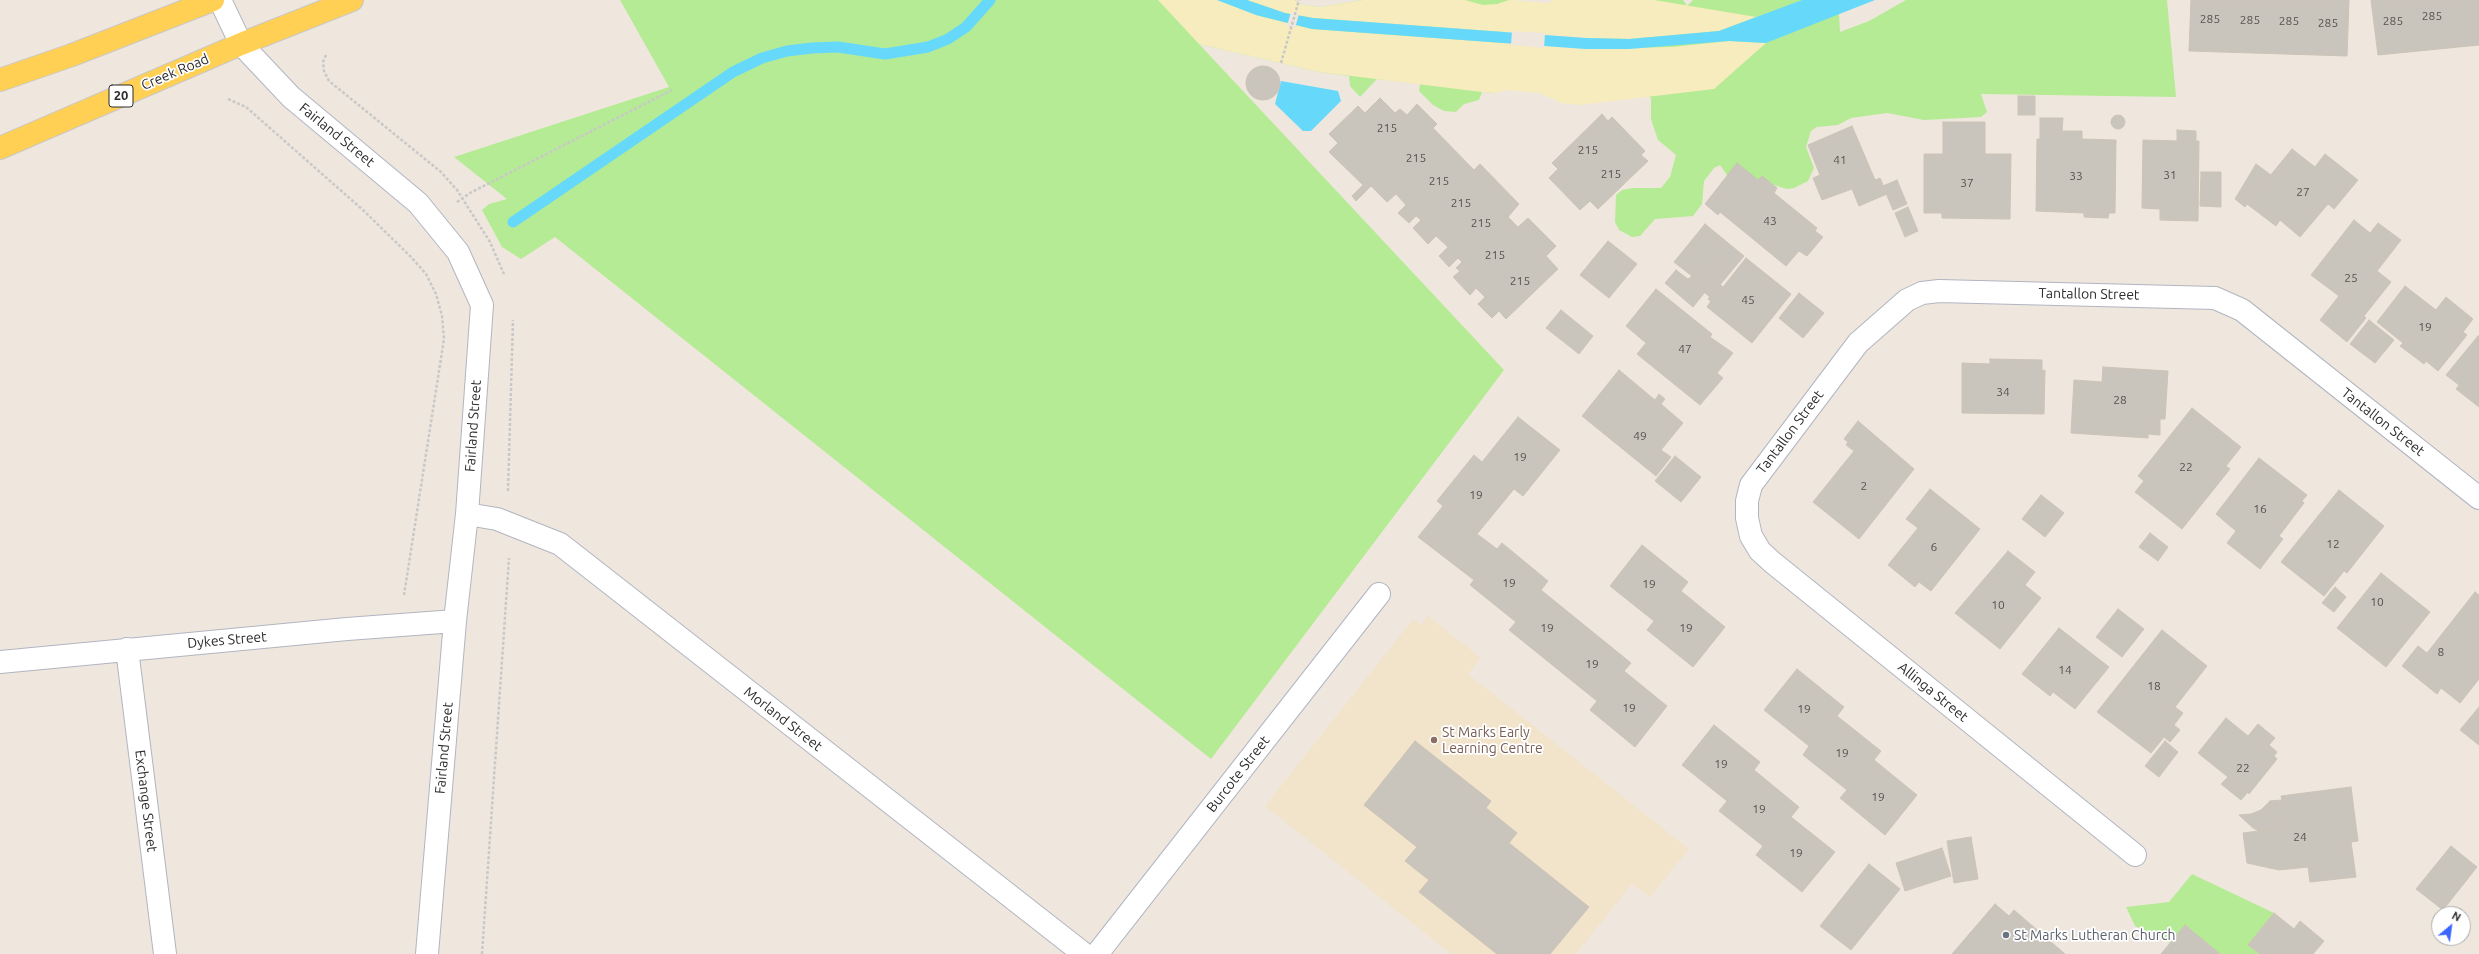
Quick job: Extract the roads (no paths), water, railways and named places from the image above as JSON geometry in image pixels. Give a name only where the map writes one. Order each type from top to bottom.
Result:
[{"type":"main road","points":[[0,80],[72,55],[213,0]]},
{"type":"main road","name":"Creek Road","points":[[0,148],[241,44],[352,0]]},
{"type":"street","name":"Fairland Street","points":[[220,0],[241,44],[291,97],[418,203],[432,219],[458,252],[482,305],[467,514],[455,621],[428,954]]},
{"type":"street","name":"Tantallon Street","points":[[1747,518],[1747,501],[1755,479],[1858,342],[1908,300],[1922,294],[1939,291],[2201,296],[2228,302],[2242,310],[2479,498]]},
{"type":"street","name":"Morland Street","points":[[467,514],[497,519],[560,544],[1084,954]]},
{"type":"street","name":"Allinga Street","points":[[1747,518],[1751,536],[1760,551],[1772,562],[2135,855]]},
{"type":"street","name":"Burcote Street","points":[[1097,954],[1379,594]]},
{"type":"street","name":"Dykes Street","points":[[0,662],[127,649],[455,621]]},
{"type":"street","name":"Exchange Street","points":[[127,649],[165,954]]},
{"type":"water","points":[[1217,0],[1247,0],[1285,13],[1313,18],[1586,38],[1629,39],[1719,31],[1802,0],[1875,0],[1766,43],[1729,41],[1629,49],[1585,49],[1312,29],[1256,15]]},
{"type":"water","points":[[1281,81],[1338,91],[1341,101],[1311,131],[1303,131],[1275,104]]},
{"type":"waterway","points":[[513,222],[733,72],[762,58],[787,51],[812,48],[838,47],[885,54],[928,47],[948,39],[966,27],[990,0]]},
{"type":"place","name":"St Marks Early Learning Centre","points":[[1434,740]]},
{"type":"place","name":"St Marks Lutheran Church","points":[[2006,935]]}]
